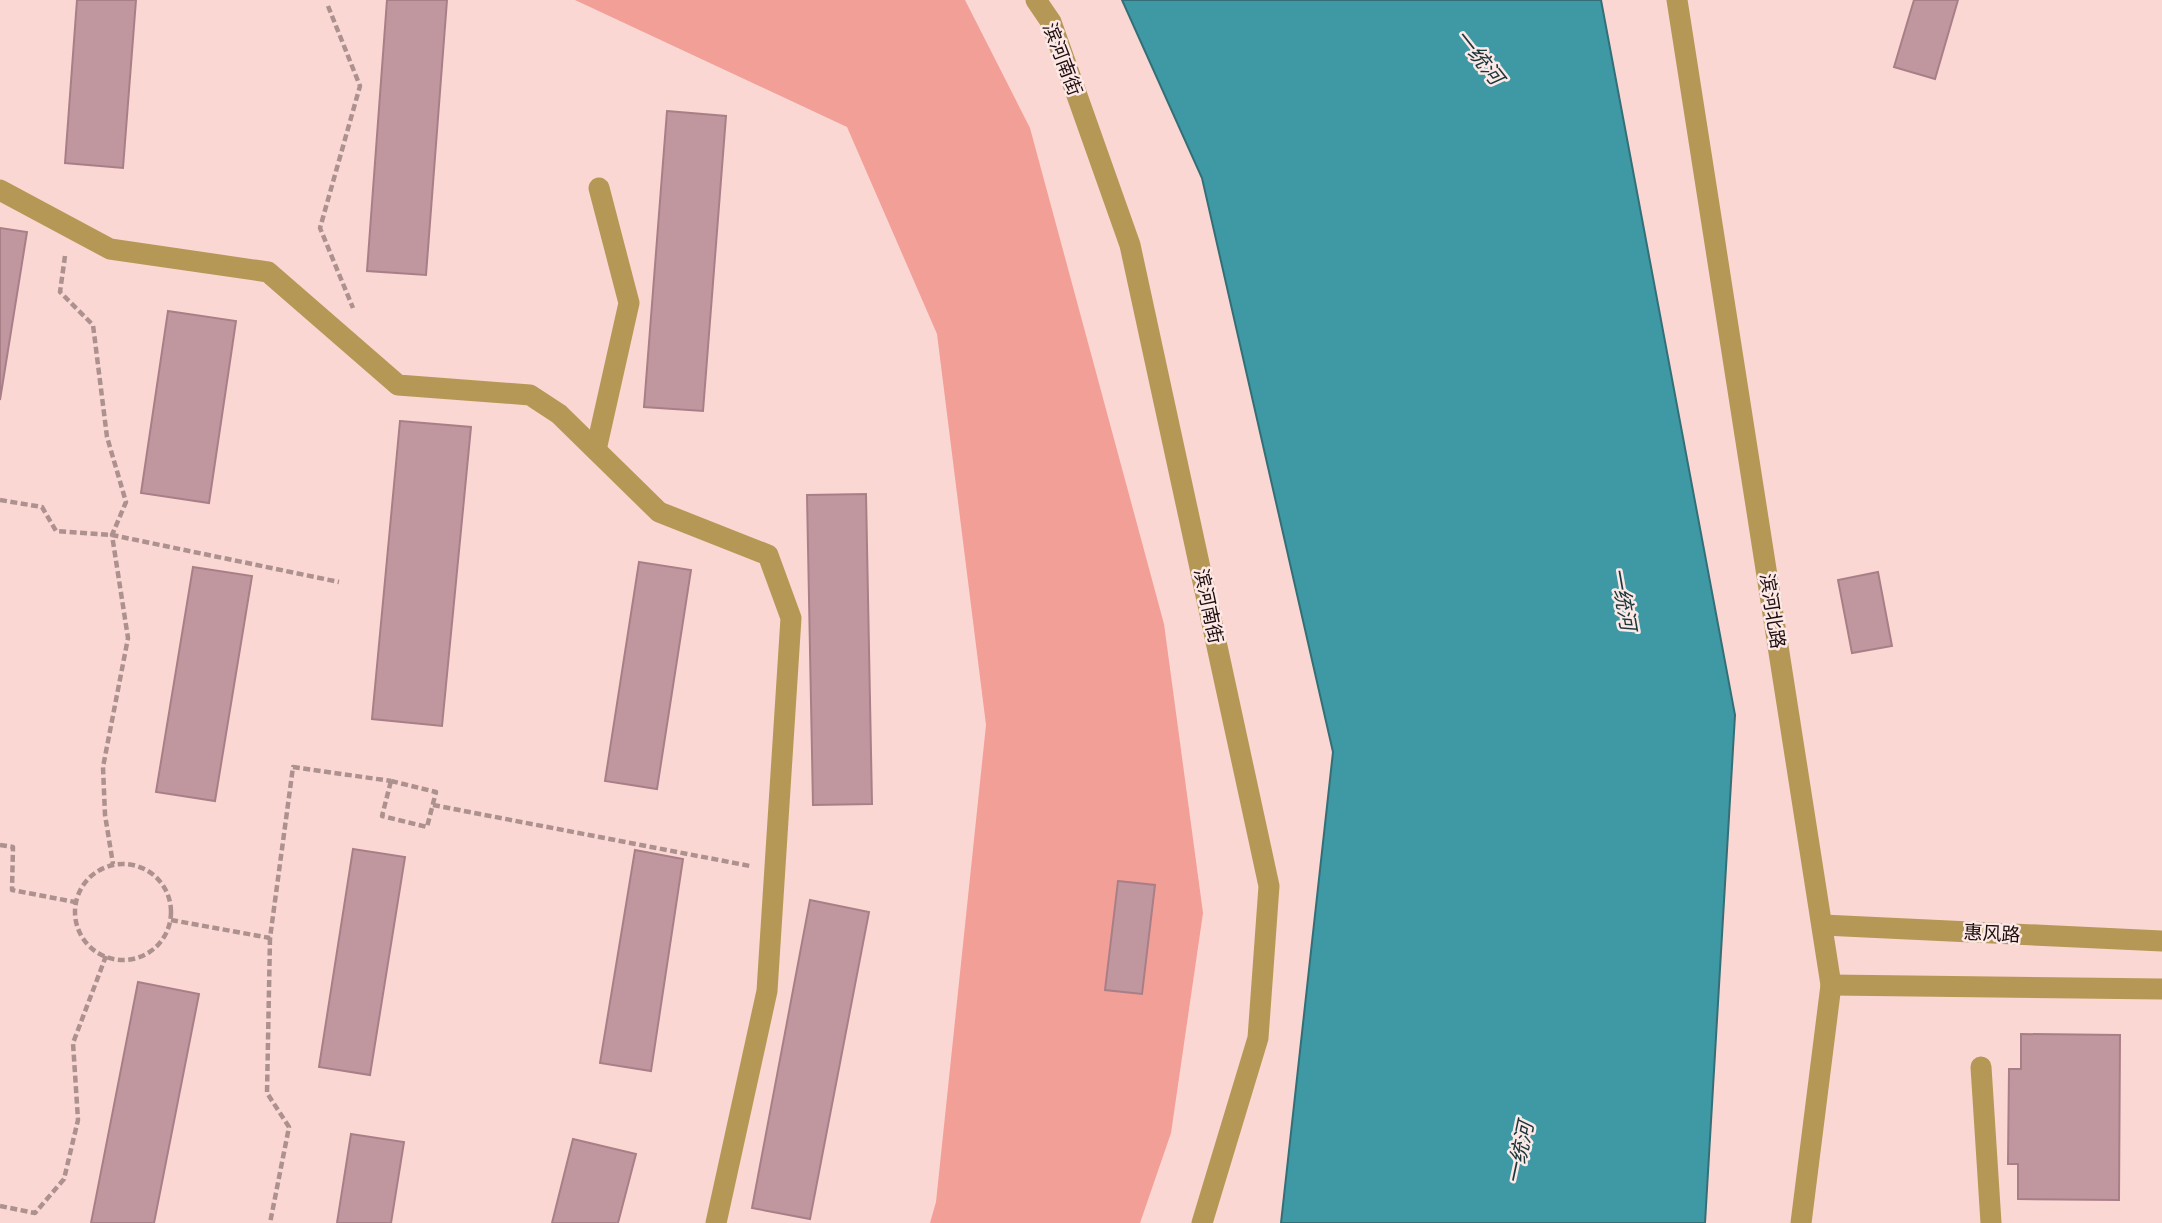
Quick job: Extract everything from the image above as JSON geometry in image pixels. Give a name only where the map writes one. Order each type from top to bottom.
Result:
[{"type":"street","name":"滨河南街","points":[[1036,0],[1051,22],[1130,245],[1269,886],[1258,1038],[1202,1223]]},
{"type":"street","name":"滨河北路","points":[[1676,0],[1831,985],[1801,1223]]},
{"type":"street","points":[[596,450],[629,303],[599,188]]},
{"type":"street","points":[[0,190],[110,249],[268,272],[398,386],[530,395],[559,414],[659,512],[768,555],[790,618],[767,991],[716,1223]]},
{"type":"street","name":"惠风路","points":[[1823,925],[2162,941]]},
{"type":"street","points":[[1831,985],[2162,989]]},
{"type":"street","points":[[1982,1067],[1991,1223]]},
{"type":"path","points":[[328,6],[360,86],[320,228],[354,307],[341,335]]},
{"type":"path","points":[[69,227],[60,292],[93,325],[107,437],[126,502],[112,535],[128,638],[103,766],[105,815],[113,864]]},
{"type":"path","points":[[0,500],[42,507],[55,531],[112,535],[339,582]]},
{"type":"path","points":[[270,1223],[289,1128],[267,1093],[270,938],[293,767],[391,781],[436,792],[427,827],[382,816],[391,781]]},
{"type":"path","points":[[433,804],[775,870]]},
{"type":"path","points":[[0,845],[13,847],[12,890],[75,902]]},
{"type":"path","points":[[132,863],[150,871],[163,884],[171,901],[171,920],[164,938],[151,952],[133,959],[96,953],[82,939],[75,922],[75,902],[82,884],[113,864],[132,863]]},
{"type":"path","points":[[171,920],[270,938]]},
{"type":"path","points":[[0,1206],[35,1213],[64,1178],[78,1120],[73,1043],[106,956]]},
{"type":"shaded area","points":[[575,0],[965,0],[1030,128],[1164,624],[1203,913],[1171,1133],[1140,1223],[930,1223],[936,1202],[986,725],[937,334],[847,127]]},
{"type":"water","name":"一统河","points":[[1122,0],[1601,0],[1735,715],[1705,1223],[1281,1223],[1333,752],[1202,178]]},
{"type":"building","points":[[77,0],[136,0],[123,168],[65,163]]},
{"type":"building","points":[[387,0],[447,0],[426,275],[367,271]]},
{"type":"building","points":[[1914,0],[1958,0],[1935,79],[1894,67]]},
{"type":"building","points":[[667,111],[726,116],[703,411],[644,407]]},
{"type":"building","points":[[0,228],[27,232],[0,400]]},
{"type":"building","points":[[168,311],[236,321],[209,503],[141,493]]},
{"type":"building","points":[[400,421],[471,427],[442,726],[372,719]]},
{"type":"building","points":[[866,494],[872,804],[813,805],[807,495]]},
{"type":"building","points":[[639,562],[691,570],[657,789],[605,781]]},
{"type":"building","points":[[193,567],[252,576],[215,801],[156,792]]},
{"type":"building","points":[[1878,572],[1892,646],[1852,653],[1838,580]]},
{"type":"building","points":[[353,849],[405,857],[370,1075],[319,1067]]},
{"type":"building","points":[[635,850],[683,859],[651,1071],[600,1063]]},
{"type":"building","points":[[1118,881],[1155,885],[1142,994],[1105,990]]},
{"type":"building","points":[[810,900],[869,912],[810,1219],[752,1208]]},
{"type":"building","points":[[138,982],[199,994],[154,1223],[91,1223]]},
{"type":"building","points":[[2021,1034],[2120,1035],[2119,1200],[2018,1199],[2018,1164],[2008,1164],[2009,1069],[2021,1069]]},
{"type":"building","points":[[351,1134],[404,1142],[391,1223],[337,1223]]},
{"type":"building","points":[[573,1139],[636,1154],[618,1223],[552,1223]]}]
